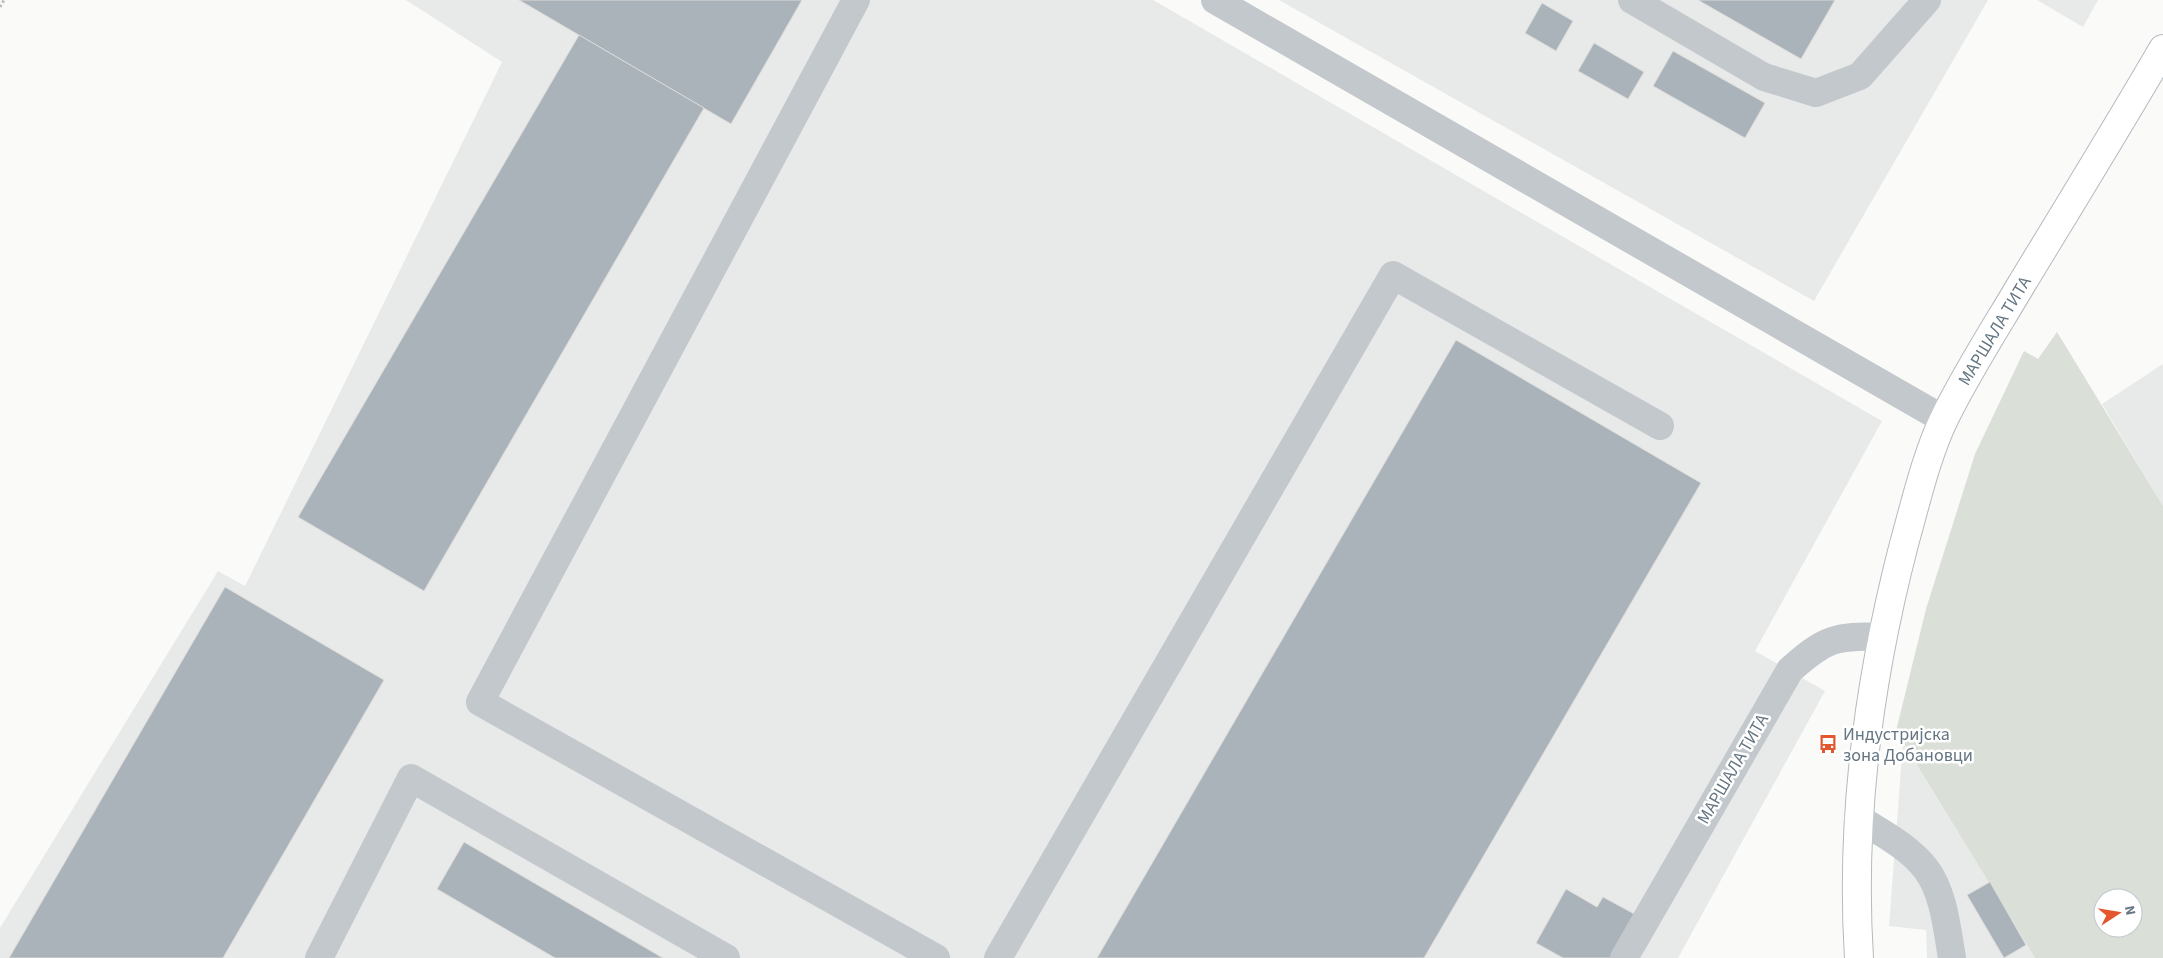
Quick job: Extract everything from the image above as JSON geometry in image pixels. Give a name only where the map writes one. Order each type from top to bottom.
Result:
[{"type":"main road","name":"МАРШАЛА ТИТА","points":[[1859,958],[1855,897],[1858,818],[1866,737],[1882,637],[1908,528],[1943,419],[1973,365],[2163,49]]},
{"type":"lane","points":[[856,0],[480,702],[936,958]]},
{"type":"lane","points":[[1215,0],[1943,419]]},
{"type":"lane","points":[[1632,0],[1764,76],[1816,93],[1860,76],[1927,0]]},
{"type":"lane","points":[[998,958],[1393,275],[1660,426]]},
{"type":"lane","name":"МАРШАЛА ТИТА","points":[[1624,958],[1790,670],[1816,647],[1848,635],[1882,637]]},
{"type":"lane","points":[[319,958],[411,778],[726,958]]},
{"type":"lane","points":[[1858,818],[1904,848],[1927,870],[1942,904],[1952,958]]},
{"type":"path","points":[[0,7],[4,0]]},
{"type":"shaded area","points":[[406,0],[1153,0],[1882,421],[1755,651],[1825,691],[1678,958],[0,958],[0,928],[218,571],[245,586],[502,62]]},
{"type":"shaded area","points":[[1279,0],[1988,0],[1814,301]]},
{"type":"shaded area","points":[[2037,0],[2098,0],[2083,27]]},
{"type":"shaded area","points":[[2057,332],[2163,506],[2163,958],[2035,958],[1896,731],[1926,609],[1975,454],[2024,351],[2038,359]]},
{"type":"shaded area","points":[[2163,364],[2163,506],[2102,404]]},
{"type":"shaded area","points":[[1903,743],[2035,958],[1927,958],[1926,930],[1889,926]]},
{"type":"building","points":[[519,0],[802,0],[731,124]]},
{"type":"building","points":[[1698,0],[1835,0],[1801,59]]},
{"type":"building","points":[[1542,3],[1573,21],[1556,51],[1525,33]]},
{"type":"building","points":[[579,35],[704,108],[424,591],[298,517]]},
{"type":"building","points":[[1594,43],[1644,72],[1628,99],[1578,71]]},
{"type":"building","points":[[1673,51],[1765,103],[1745,138],[1653,86]]},
{"type":"building","points":[[1456,340],[1701,483],[1424,958],[1097,958]]},
{"type":"building","points":[[225,587],[384,680],[223,958],[9,958]]},
{"type":"building","points":[[464,842],[663,958],[555,958],[437,889]]},
{"type":"building","points":[[1990,882],[2026,945],[2004,958],[1967,895]]},
{"type":"building","points":[[1566,889],[1597,907],[1603,897],[1638,916],[1615,958],[1563,958],[1536,943]]},
{"type":"place","name":"Индустријска зона Добановци","points":[[1828,744]]}]
